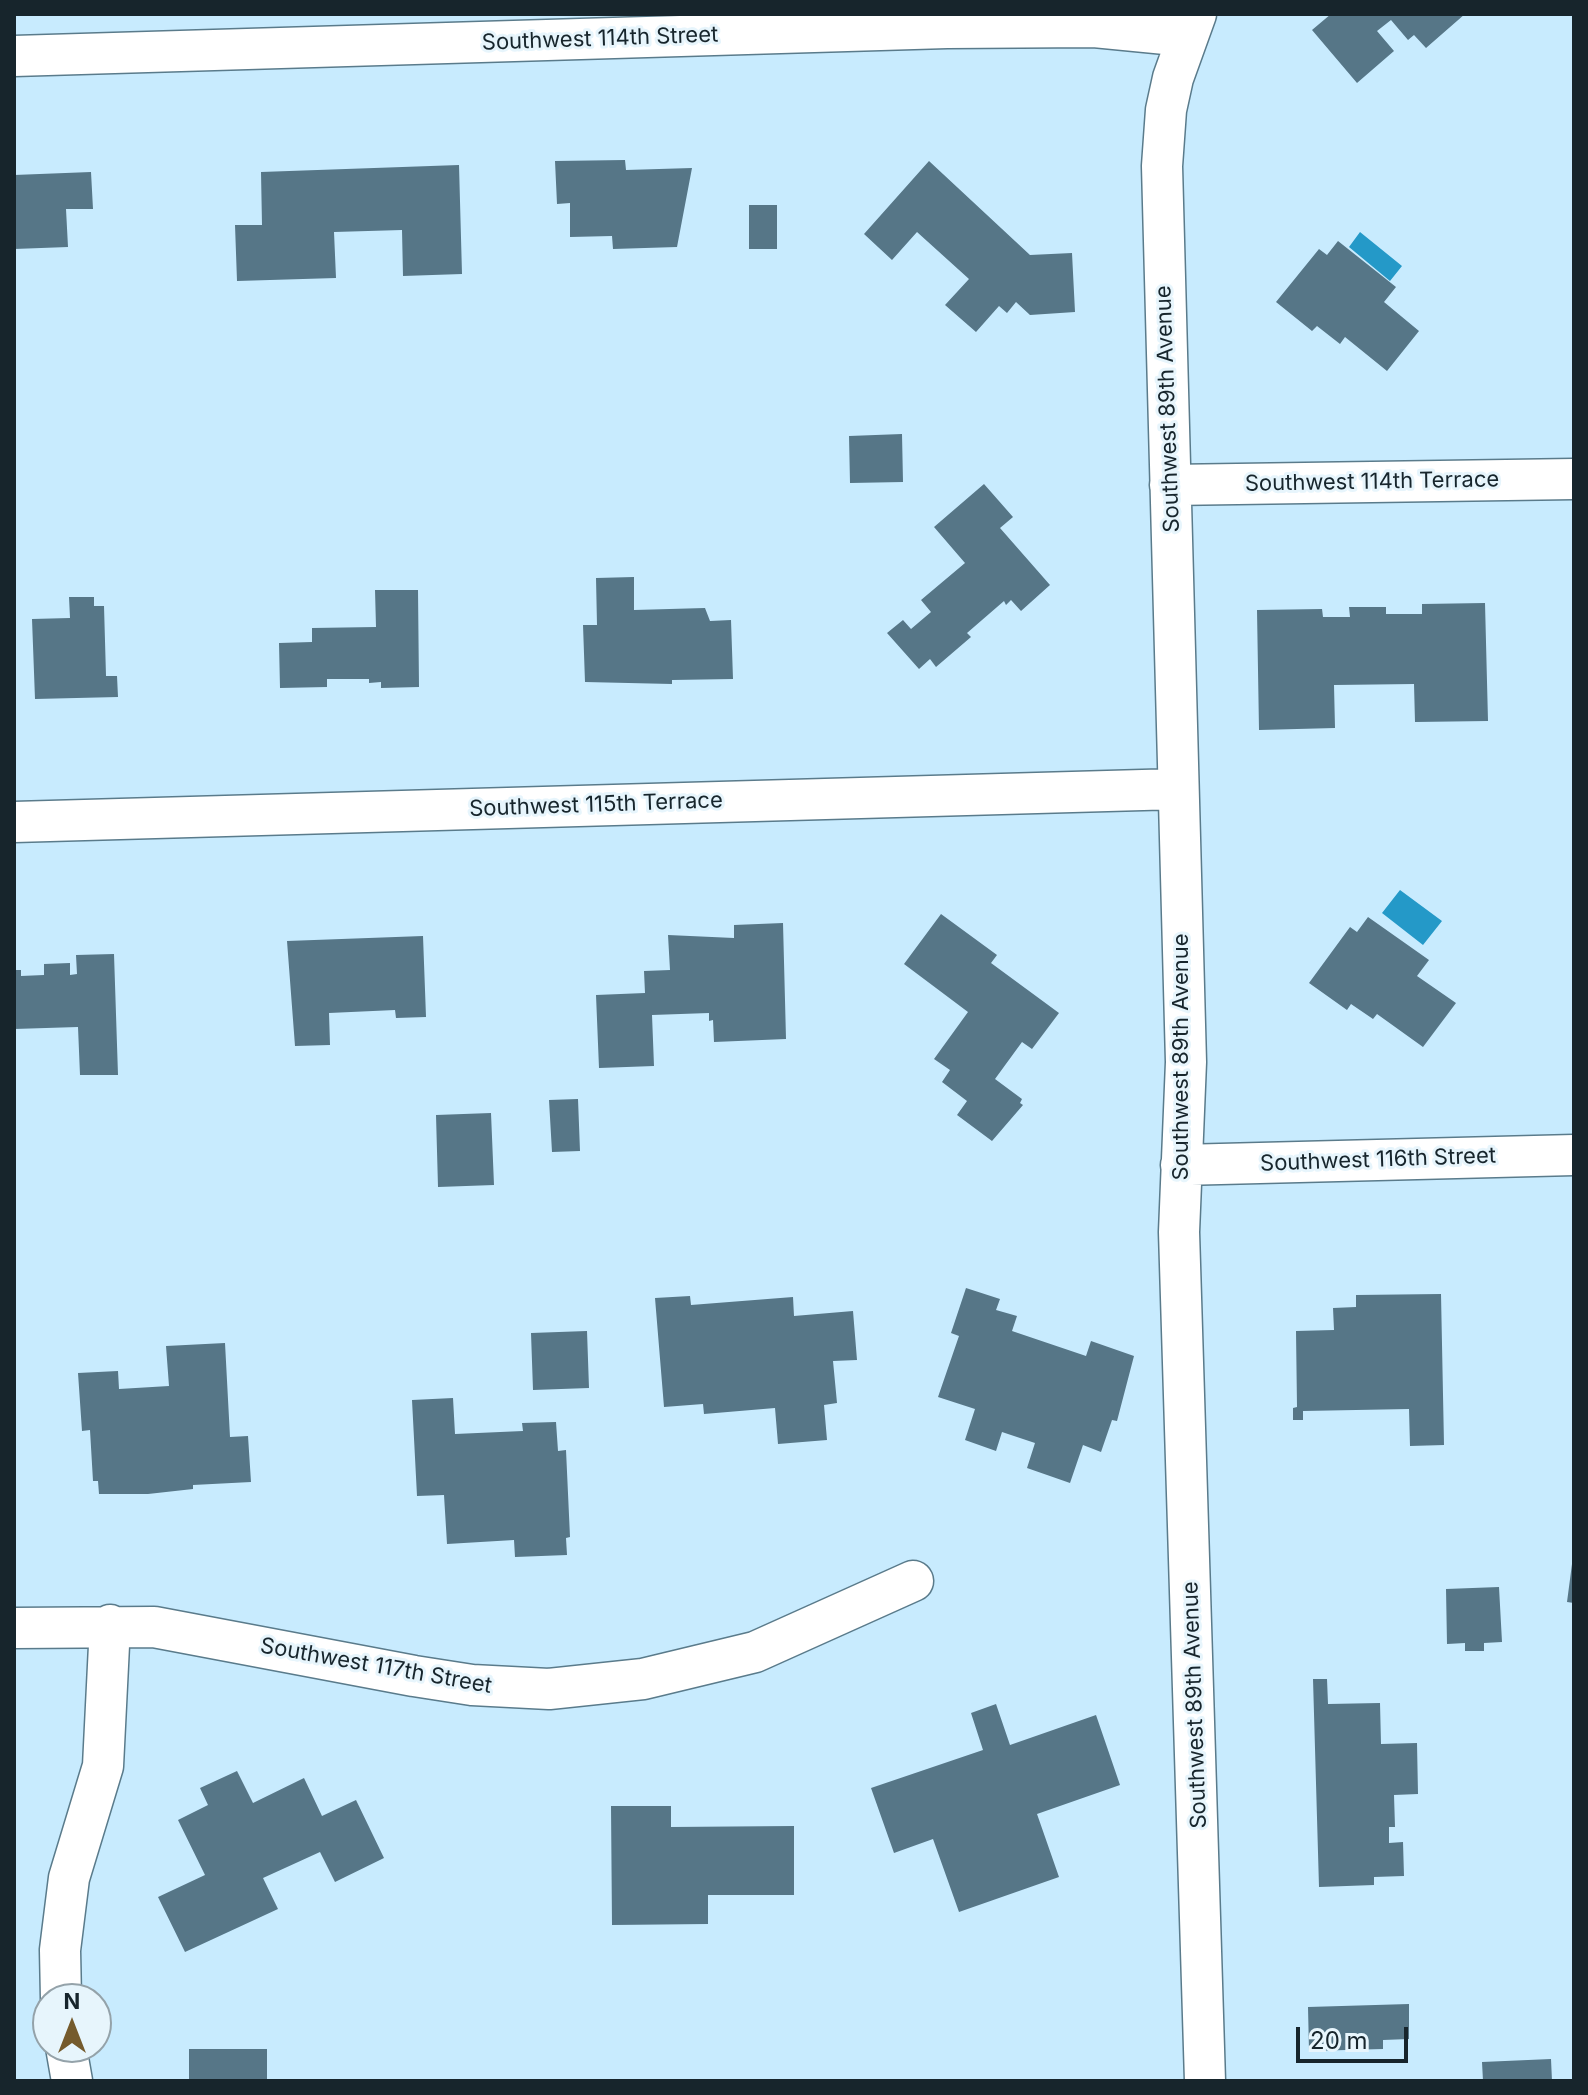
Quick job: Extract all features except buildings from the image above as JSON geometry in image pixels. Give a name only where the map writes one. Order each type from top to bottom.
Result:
[{"type":"street","name":"Southwest 114th Street","points":[[14,56],[947,28],[1191,25]]},
{"type":"street","name":"Southwest 89th Avenue","points":[[1191,25],[1166,110],[1162,166],[1186,1062],[1179,1248],[1205,2081]]},
{"type":"street","name":"Southwest 114th Terrace","points":[[1170,485],[1574,479]]},
{"type":"street","name":"Southwest 115th Terrace","points":[[14,822],[1178,789]]},
{"type":"street","name":"Southwest 116th Street","points":[[1181,1165],[1574,1155]]},
{"type":"street","name":"Southwest 117th Street","points":[[14,1628],[110,1625],[198,1632],[472,1685],[549,1689],[643,1679],[755,1652],[913,1581]]},
{"type":"street","points":[[61,1983],[60,1950],[69,1878],[103,1766],[110,1625]]},
{"type":"water","points":[[1360,232],[1402,266],[1390,281],[1349,247]]},
{"type":"water","points":[[1400,890],[1442,921],[1423,945],[1382,913]]}]
